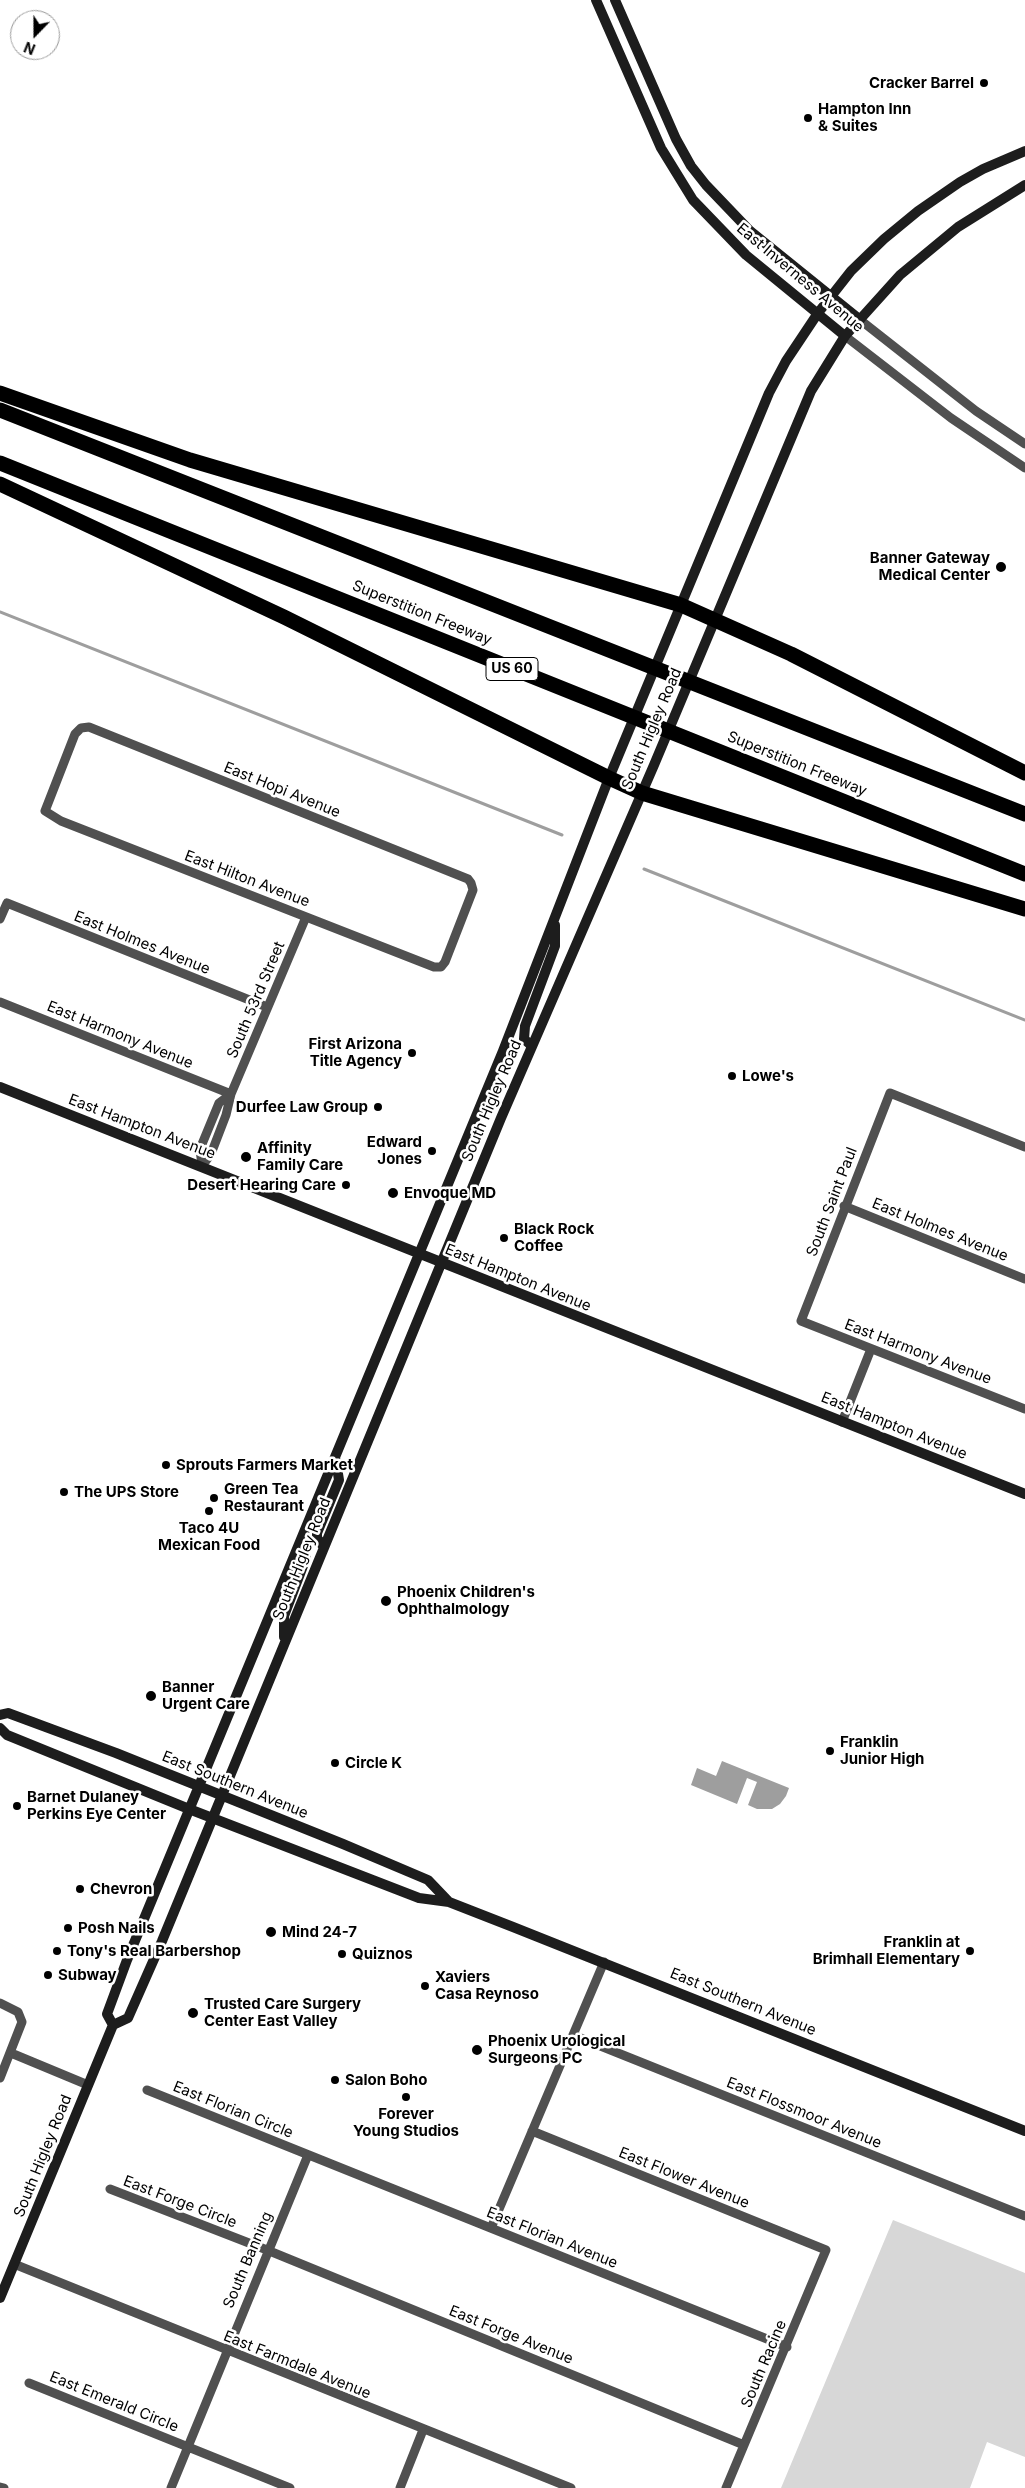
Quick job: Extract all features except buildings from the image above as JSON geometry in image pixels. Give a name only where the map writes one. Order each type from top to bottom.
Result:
[{"type":"highway","points":[[0,393],[190,460],[681,605],[791,654],[1025,773]]},
{"type":"highway","points":[[0,410],[1025,814]]},
{"type":"highway","name":"Superstition Freeway","points":[[0,463],[1025,874]]},
{"type":"highway","points":[[0,484],[284,617],[642,793],[1025,909]]},
{"type":"main road","name":"East Inverness Avenue","points":[[596,0],[647,119],[673,170],[707,216],[746,255],[818,313],[848,332]]},
{"type":"main road","name":"East Inverness Avenue","points":[[615,0],[664,113],[691,166],[724,207],[750,231],[859,319]]},
{"type":"main road","points":[[647,119],[664,113]]},
{"type":"main road","name":"South Higley Road","points":[[113,2025],[106,2014],[198,1786],[336,1460],[420,1255],[609,778],[759,416],[786,361],[818,313],[866,256],[918,211],[983,169],[1025,151]]},
{"type":"main road","name":"South Higley Road","points":[[0,2298],[113,2025],[128,2018],[222,1796],[323,1546],[441,1263],[532,1046],[654,765],[799,416],[819,378],[848,332],[900,275],[920,256],[980,212],[1025,185]]},
{"type":"main road","points":[[532,1046],[524,1039],[525,1026],[555,946],[555,917]]},
{"type":"main road","name":"East Hampton Avenue","points":[[0,1087],[1025,1494]]},
{"type":"main road","points":[[323,1546],[317,1538],[317,1533],[339,1480],[336,1460]]},
{"type":"main road","points":[[284,1643],[284,1616],[306,1558],[304,1549],[299,1547]]},
{"type":"main road","name":"East Southern Avenue","points":[[0,1715],[8,1713],[198,1786],[428,1880],[449,1902]]},
{"type":"main road","name":"East Southern Avenue","points":[[0,1728],[7,1735],[189,1810],[419,1898],[449,1902],[604,1962],[1025,2131]]},
{"type":"street","name":"East Inverness Avenue","points":[[859,319],[976,411],[1025,444]]},
{"type":"street","name":"East Inverness Avenue","points":[[848,332],[951,418],[1025,468]]},
{"type":"street","name":"East Hopi Avenue","points":[[45,811],[75,734],[81,728],[89,727],[468,879],[472,890],[441,967]]},
{"type":"street","name":"East Hilton Avenue","points":[[45,811],[61,821],[434,967],[441,967]]},
{"type":"street","name":"East Holmes Avenue","points":[[0,919],[6,904],[267,1007]]},
{"type":"street","name":"South 53rd Street","points":[[202,1166],[211,1154],[230,1105],[230,1094],[306,916]]},
{"type":"street","name":"East Harmony Avenue","points":[[0,1002],[230,1094]]},
{"type":"street","name":"South Saint Paul","points":[[801,1321],[844,1206],[890,1093],[1025,1147]]},
{"type":"street","name":"South 53rd Street","points":[[202,1166],[200,1149],[219,1103],[230,1094]]},
{"type":"street","points":[[208,1130],[218,1135]]},
{"type":"street","name":"East Holmes Avenue","points":[[844,1206],[1025,1279]]},
{"type":"street","name":"East Harmony Avenue","points":[[801,1321],[1025,1409]]},
{"type":"street","points":[[842,1422],[871,1349]]},
{"type":"street","points":[[491,2228],[604,1962]]},
{"type":"street","points":[[0,2003],[14,2009],[21,2016],[21,2028],[0,2078]]},
{"type":"street","name":"East Flossmoor Avenue","points":[[573,2035],[1025,2216]]},
{"type":"street","points":[[10,2053],[88,2085]]},
{"type":"street","name":"East Florian Circle","points":[[147,2090],[308,2155]]},
{"type":"street","name":"East Flower Avenue","points":[[532,2131],[826,2250]]},
{"type":"street","name":"East Florian Avenue","points":[[308,2155],[787,2346]]},
{"type":"street","name":"South Banning","points":[[171,2488],[267,2250],[308,2155]]},
{"type":"street","name":"East Forge Circle","points":[[110,2190],[267,2250]]},
{"type":"street","name":"East Forge Avenue","points":[[267,2250],[744,2445]]},
{"type":"street","name":"South Racine","points":[[726,2488],[826,2250]]},
{"type":"street","name":"East Farmdale Avenue","points":[[14,2264],[226,2351],[571,2488]]},
{"type":"street","name":"East Emerald Circle","points":[[29,2383],[290,2488]]},
{"type":"street","points":[[400,2488],[423,2430]]},
{"type":"street","points":[[0,2487],[4,2488]]},
{"type":"shaded area","points":[[722,1761],[789,1788],[786,1796],[780,1804],[772,1809],[757,1809],[748,1805],[757,1782],[747,1778],[737,1804],[691,1785],[697,1768],[716,1776]]},
{"type":"shaded area","points":[[893,2220],[1025,2273],[1025,2457],[987,2442],[970,2488],[781,2488]]},
{"type":"waterway","points":[[0,612],[562,835]]},
{"type":"waterway","points":[[644,869],[1025,1020]]},
{"type":"place","name":"Cracker Barrel","points":[[984,83]]},
{"type":"place","name":"Hampton Inn & Suites","points":[[808,118]]},
{"type":"place","name":"Banner Gateway Medical Center","points":[[1001,567]]},
{"type":"place","name":"First Arizona Title Agency","points":[[412,1053]]},
{"type":"place","name":"Lowe's","points":[[732,1076]]},
{"type":"place","name":"Durfee Law Group","points":[[378,1107]]},
{"type":"place","name":"Edward Jones","points":[[432,1151]]},
{"type":"place","name":"Affinity Family Care","points":[[246,1157]]},
{"type":"place","name":"Desert Hearing Care","points":[[346,1185]]},
{"type":"place","name":"Envoque MD","points":[[393,1193]]},
{"type":"place","name":"Black Rock Coffee","points":[[504,1238]]},
{"type":"place","name":"Sprouts Farmers Market","points":[[166,1465]]},
{"type":"place","name":"The UPS Store","points":[[64,1492]]},
{"type":"place","name":"Green Tea Restaurant","points":[[214,1498]]},
{"type":"place","name":"Taco 4U Mexican Food","points":[[209,1511]]},
{"type":"place","name":"Phoenix Children's Ophthalmology","points":[[386,1601]]},
{"type":"place","name":"Banner Urgent Care","points":[[151,1696]]},
{"type":"place","name":"Franklin Junior High","points":[[830,1751]]},
{"type":"place","name":"Circle K","points":[[335,1763]]},
{"type":"place","name":"Barnet Dulaney Perkins Eye Center","points":[[17,1806]]},
{"type":"place","name":"Chevron","points":[[80,1889]]},
{"type":"place","name":"Posh Nails","points":[[68,1928]]},
{"type":"place","name":"Mind 24-7","points":[[271,1932]]},
{"type":"place","name":"Tony's Real Barbershop","points":[[57,1951]]},
{"type":"place","name":"Franklin at Brimhall Elementary","points":[[970,1951]]},
{"type":"place","name":"Quiznos","points":[[342,1954]]},
{"type":"place","name":"Subway","points":[[48,1975]]},
{"type":"place","name":"Xaviers Casa Reynoso","points":[[425,1986]]},
{"type":"place","name":"Trusted Care Surgery Center East Valley","points":[[193,2013]]},
{"type":"place","name":"Phoenix Urological Surgeons PC","points":[[477,2050]]},
{"type":"place","name":"Salon Boho","points":[[335,2080]]},
{"type":"place","name":"Forever Young Studios","points":[[406,2097]]}]
